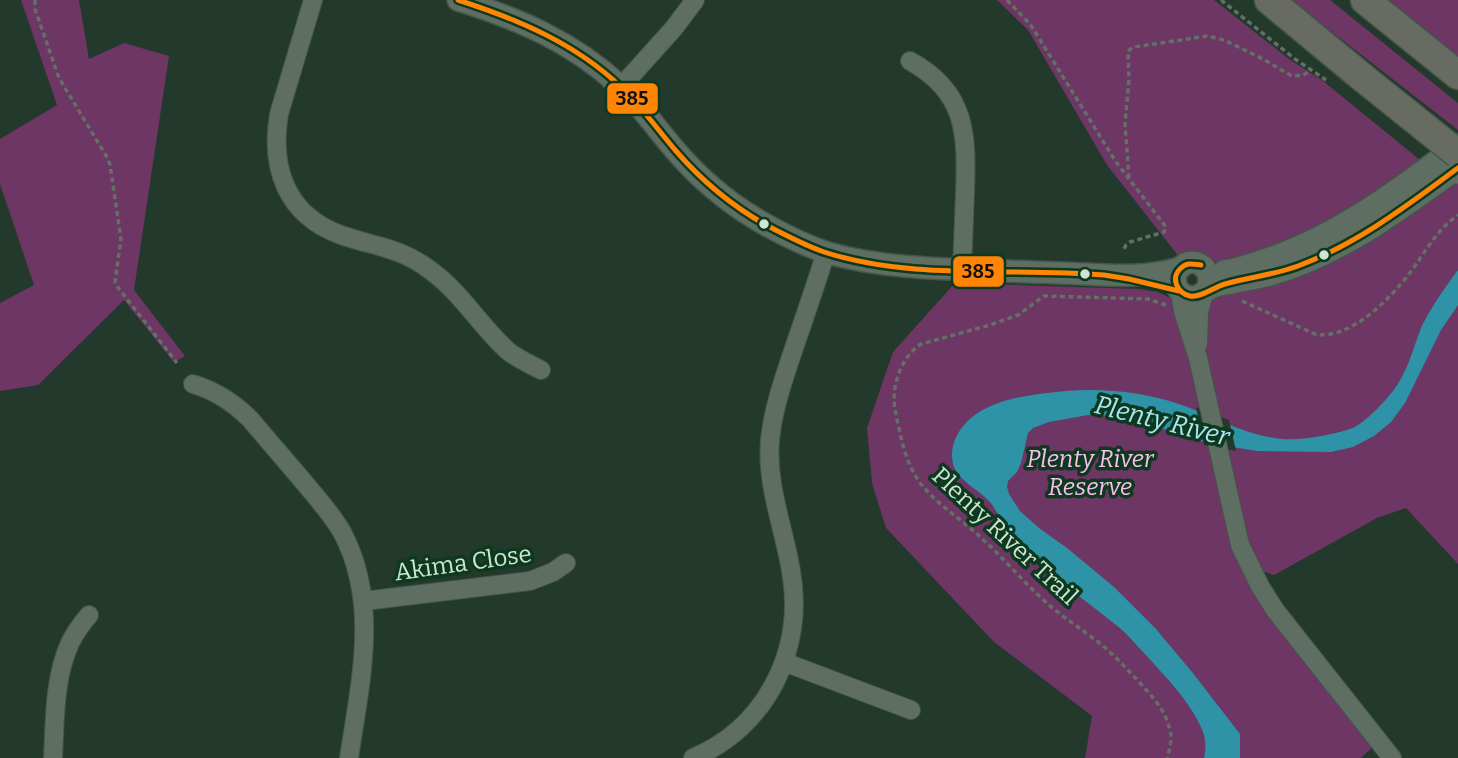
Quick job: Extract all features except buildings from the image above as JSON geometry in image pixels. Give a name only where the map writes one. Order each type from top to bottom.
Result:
[{"type":"highway","points":[[1269,0],[1458,154]]},
{"type":"highway","points":[[1365,0],[1458,75]]},
{"type":"street","points":[[313,0],[276,132],[279,166],[292,199],[314,222],[327,229],[397,251],[429,269],[457,294],[511,353],[541,370]]},
{"type":"street","points":[[458,0],[536,28],[581,55],[621,87],[690,167],[746,213],[776,230],[826,252],[874,262],[962,269],[1135,276],[1163,273],[1195,263],[1224,271],[1236,269],[1309,243],[1369,209],[1458,145]]},
{"type":"street","points":[[621,87],[674,28],[695,0]]},
{"type":"street","points":[[910,61],[930,73],[942,86],[952,99],[963,128],[967,150],[962,269]]},
{"type":"street","points":[[1112,275],[1181,298],[1192,297],[1225,284],[1271,275],[1307,263],[1347,243],[1391,216],[1458,168]]},
{"type":"street","points":[[693,758],[724,743],[747,723],[767,697],[785,662],[795,613],[794,592],[792,571],[772,483],[770,442],[783,381],[826,252]]},
{"type":"street","points":[[1198,358],[1199,312],[1209,281],[1204,267]]},
{"type":"street","points":[[1180,268],[1175,282],[1198,358],[1240,545],[1249,567],[1270,602],[1392,758]]},
{"type":"street","points":[[193,384],[209,389],[237,407],[315,495],[341,530],[351,551],[364,601],[364,651],[349,758]]},
{"type":"street","name":"Akima Close","points":[[364,601],[530,581],[553,572],[566,563]]},
{"type":"street","points":[[53,758],[61,673],[71,642],[89,615]]},
{"type":"street","points":[[785,662],[911,710]]},
{"type":"path","points":[[34,0],[59,78],[110,165],[121,232],[116,285],[177,363]]},
{"type":"path","points":[[1007,0],[1037,34],[1116,162],[1163,222],[1166,229],[1130,242],[1124,249]]},
{"type":"path","points":[[1221,0],[1329,81]]},
{"type":"path","points":[[1129,180],[1125,124],[1129,79],[1128,51],[1133,47],[1208,36],[1224,40],[1290,75],[1302,76],[1311,70]]},
{"type":"path","points":[[1246,296],[1236,298],[1302,329],[1323,336],[1333,334],[1359,322],[1388,297],[1408,275],[1447,222],[1458,215]]},
{"type":"path","name":"Plenty River Trail","points":[[1167,758],[1171,741],[1169,726],[1148,692],[1115,656],[1046,602],[919,482],[903,445],[894,394],[906,359],[921,344],[1018,315],[1044,296],[1181,298]]},
{"type":"green space","points":[[21,0],[79,0],[89,59],[124,43],[169,56],[134,290],[185,356],[174,362],[124,300],[38,385],[0,391],[0,303],[34,285],[0,184],[0,139],[57,105]]},
{"type":"green space","points":[[997,0],[1214,0],[1289,59],[1323,81],[1425,164],[1305,238],[1221,264],[1208,258],[1180,258],[1107,165],[1028,30]]},
{"type":"green space","points":[[1291,0],[1330,0],[1458,103],[1458,130]]},
{"type":"green space","points":[[1384,0],[1458,0],[1458,59]]},
{"type":"green space","name":"Plenty River Reserve","points":[[1458,176],[1458,564],[1406,508],[1377,518],[1274,575],[1250,567],[1379,741],[1361,758],[1085,758],[1092,716],[994,642],[886,528],[872,483],[867,428],[893,352],[955,283],[1139,289],[1158,292],[1174,300]]},
{"type":"water","name":"Plenty River","points":[[1458,270],[1458,305],[1441,330],[1405,403],[1391,422],[1374,436],[1353,447],[1331,452],[1257,451],[1208,443],[1123,416],[1088,415],[1049,422],[1033,428],[1028,433],[1021,463],[1008,481],[1009,494],[1020,511],[1114,587],[1156,629],[1240,734],[1240,758],[1204,758],[1205,738],[1198,721],[1168,680],[1121,629],[1032,556],[1005,526],[991,503],[955,470],[952,456],[958,433],[974,415],[997,404],[1030,395],[1082,390],[1132,393],[1165,400],[1244,430],[1282,439],[1299,439],[1348,430],[1367,419],[1395,388],[1406,369],[1425,320]]},
{"type":"pier","points":[[1196,407],[1229,420],[1236,451],[1204,445]]},
{"type":"transit line","name":"385","points":[[458,0],[502,15],[544,34],[603,71],[628,94],[707,183],[741,210],[766,225],[824,252],[892,267],[928,270],[1104,275],[1179,291]]},
{"type":"transit line","name":"385","points":[[1201,265],[1188,264],[1178,272],[1176,285],[1185,294],[1199,295],[1225,284],[1298,266],[1361,235],[1458,168]]}]
